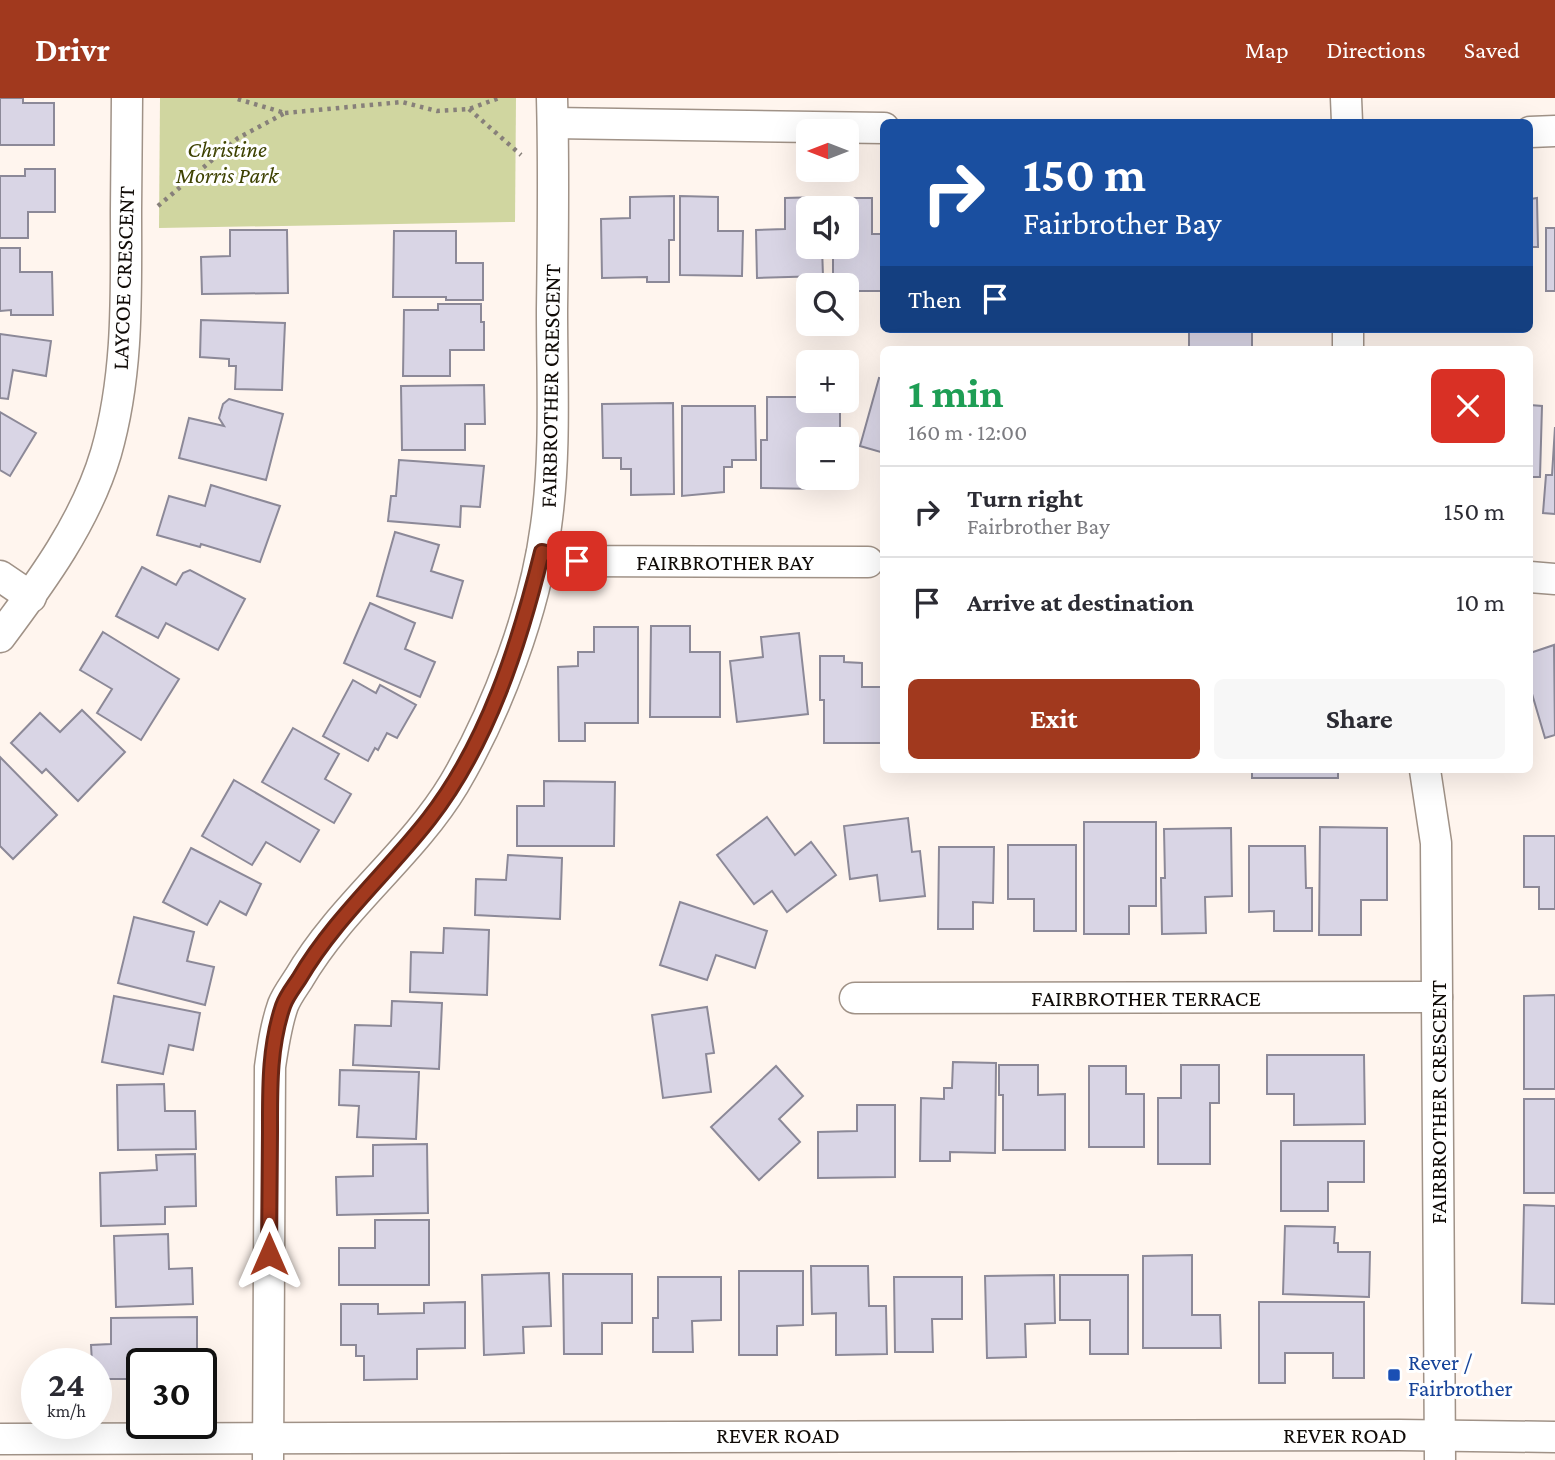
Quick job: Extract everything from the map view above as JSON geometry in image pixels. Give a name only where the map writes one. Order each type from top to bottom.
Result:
[{"type":"street","name":"LAYCOE CRESCENT","points":[[0,637],[31,597],[73,528],[106,453],[125,355],[127,98]]},
{"type":"street","points":[[1346,98],[1348,119]]},
{"type":"street","points":[[552,111],[880,128]]},
{"type":"street","name":"FAIRBROTHER CRESCENT","points":[[268,1448],[270,1067],[275,1033],[284,1003],[312,956],[429,820],[453,786],[479,738],[498,691],[530,600],[542,552],[551,466],[552,111]]},
{"type":"street","points":[[1533,132],[1555,131]]},
{"type":"street","name":"FAIRBROTHER BAY","points":[[542,552],[577,561],[868,562]]},
{"type":"street","points":[[0,576],[31,597]]},
{"type":"street","points":[[1533,577],[1555,579]]},
{"type":"street","name":"FAIRBROTHER CRESCENT","points":[[1425,773],[1436,843],[1440,1447]]},
{"type":"street","name":"FAIRBROTHER TERRACE","points":[[855,998],[1437,997]]},
{"type":"street","name":"REVER ROAD","points":[[0,1438],[268,1448],[1440,1447],[1555,1437]]},
{"type":"path","points":[[234,98],[285,113],[402,102],[437,111],[469,109],[499,98]]},
{"type":"path","points":[[469,109],[526,159],[553,159]]},
{"type":"path","points":[[155,209],[238,138],[285,113]]},
{"type":"green space","name":"Christine Morris Park","points":[[160,98],[516,98],[515,222],[159,228]]},
{"type":"building","points":[[0,98],[23,98],[23,103],[54,103],[54,145],[0,145]]},
{"type":"building","points":[[25,169],[55,169],[55,212],[28,212],[28,238],[0,238],[0,176],[25,176]]},
{"type":"building","points":[[674,196],[674,240],[669,240],[669,282],[647,282],[647,277],[602,278],[601,219],[630,218],[630,197]]},
{"type":"building","points":[[680,196],[718,197],[718,231],[743,231],[742,276],[680,275]]},
{"type":"building","points":[[785,198],[796,198],[796,259],[822,259],[823,273],[757,278],[756,230],[785,229]]},
{"type":"building","points":[[859,198],[872,198],[872,234],[880,234],[880,291],[859,291],[859,273],[833,273],[833,259],[859,259]]},
{"type":"building","points":[[1537,198],[1538,247],[1533,247],[1533,199]]},
{"type":"building","points":[[1546,228],[1555,228],[1555,291],[1546,291]]},
{"type":"building","points":[[230,230],[287,230],[288,293],[202,294],[201,257],[230,256]]},
{"type":"building","points":[[394,231],[456,231],[456,263],[483,263],[483,300],[393,297]]},
{"type":"building","points":[[0,248],[20,248],[20,272],[52,272],[53,315],[11,315],[11,310],[0,311]]},
{"type":"building","points":[[438,304],[481,304],[484,350],[450,350],[450,376],[403,376],[404,310],[438,310]]},
{"type":"building","points":[[201,320],[285,323],[282,390],[235,389],[236,366],[229,366],[229,359],[200,357]]},
{"type":"building","points":[[1189,333],[1252,333],[1252,346],[1189,346]]},
{"type":"building","points":[[0,334],[51,341],[46,376],[13,370],[8,399],[0,398]]},
{"type":"building","points":[[879,378],[880,378],[880,452],[860,446]]},
{"type":"building","points":[[484,385],[485,424],[465,424],[465,450],[402,450],[401,386]]},
{"type":"building","points":[[767,397],[796,397],[796,413],[840,413],[840,427],[796,427],[796,489],[761,488],[761,440],[767,440]]},
{"type":"building","points":[[229,399],[283,414],[266,480],[179,458],[189,418],[224,426],[219,418],[223,404]]},
{"type":"building","points":[[673,403],[674,494],[631,495],[631,469],[621,469],[621,458],[603,458],[602,404]]},
{"type":"building","points":[[1533,405],[1542,406],[1540,477],[1533,477]]},
{"type":"building","points":[[682,406],[755,406],[756,460],[732,460],[732,467],[724,467],[724,492],[682,496]]},
{"type":"building","points":[[0,412],[36,433],[10,476],[0,470]]},
{"type":"building","points":[[1555,427],[1555,514],[1543,513],[1546,475],[1552,475]]},
{"type":"building","points":[[399,460],[484,466],[480,507],[461,506],[460,527],[388,521],[391,496],[396,496]]},
{"type":"building","points":[[211,485],[280,506],[260,562],[201,544],[200,547],[157,535],[169,496],[205,506]]},
{"type":"building","points":[[395,532],[439,545],[431,571],[463,581],[452,618],[377,596]]},
{"type":"building","points":[[142,567],[176,585],[183,573],[190,570],[245,599],[218,650],[166,623],[158,638],[116,616]]},
{"type":"building","points":[[370,603],[415,623],[405,649],[435,662],[420,697],[344,663]]},
{"type":"building","points":[[651,626],[690,626],[690,652],[720,652],[720,717],[650,717]]},
{"type":"building","points":[[594,627],[638,627],[638,723],[585,723],[585,741],[559,741],[558,667],[578,666],[578,652],[594,652]]},
{"type":"building","points":[[103,632],[179,679],[141,740],[97,713],[112,689],[80,670]]},
{"type":"building","points":[[799,633],[808,714],[737,722],[730,661],[763,657],[761,637]]},
{"type":"building","points":[[1554,645],[1555,735],[1545,738],[1533,697],[1533,652]]},
{"type":"building","points":[[820,656],[844,656],[844,662],[862,663],[862,687],[880,687],[880,743],[824,743],[824,700],[820,700]]},
{"type":"building","points":[[353,680],[376,693],[380,685],[416,705],[397,738],[387,733],[368,761],[323,736]]},
{"type":"building","points":[[82,710],[125,752],[78,801],[46,769],[42,773],[11,743],[40,713],[60,732]]},
{"type":"building","points":[[293,728],[339,754],[325,779],[351,794],[334,823],[262,782]]},
{"type":"building","points":[[0,757],[57,815],[13,859],[0,846]]},
{"type":"building","points":[[1252,773],[1338,773],[1338,778],[1252,778]]},
{"type":"building","points":[[234,780],[319,830],[300,862],[266,842],[252,865],[202,836]]},
{"type":"building","points":[[544,781],[615,782],[614,846],[517,846],[517,806],[544,806]]},
{"type":"building","points":[[767,817],[795,855],[811,842],[836,875],[787,912],[772,891],[754,904],[717,855]]},
{"type":"building","points":[[908,818],[912,852],[920,851],[925,896],[880,901],[877,875],[850,879],[844,826]]},
{"type":"building","points":[[1084,822],[1156,822],[1156,906],[1129,906],[1129,934],[1084,934]]},
{"type":"building","points":[[1320,827],[1387,828],[1387,900],[1361,900],[1361,935],[1319,935]]},
{"type":"building","points":[[1231,828],[1232,896],[1205,897],[1206,933],[1162,934],[1164,829]]},
{"type":"building","points":[[1524,836],[1555,836],[1555,909],[1539,909],[1539,887],[1524,887]]},
{"type":"building","points":[[1008,845],[1076,845],[1076,931],[1034,931],[1034,899],[1008,899]]},
{"type":"building","points":[[1249,846],[1305,846],[1306,888],[1312,888],[1312,931],[1274,931],[1274,911],[1249,912]]},
{"type":"building","points":[[939,847],[994,847],[993,903],[973,902],[973,929],[938,929]]},
{"type":"building","points":[[191,848],[261,884],[246,915],[220,901],[207,925],[163,902]]},
{"type":"building","points":[[508,855],[562,858],[560,919],[475,915],[476,879],[506,880]]},
{"type":"building","points":[[680,902],[767,931],[755,968],[716,955],[707,980],[660,965]]},
{"type":"building","points":[[134,917],[194,932],[187,961],[214,967],[205,1005],[118,983]]},
{"type":"building","points":[[444,928],[489,930],[487,995],[410,992],[411,952],[443,953]]},
{"type":"building","points":[[1555,995],[1555,1089],[1524,1089],[1524,996]]},
{"type":"building","points":[[114,996],[200,1013],[193,1050],[169,1045],[163,1074],[102,1062]]},
{"type":"building","points":[[392,1001],[442,1003],[439,1069],[353,1065],[355,1025],[391,1026]]},
{"type":"building","points":[[707,1007],[714,1053],[706,1054],[711,1092],[663,1098],[652,1015]]},
{"type":"building","points":[[1267,1055],[1364,1055],[1365,1124],[1294,1125],[1294,1094],[1267,1094]]},
{"type":"building","points":[[953,1062],[996,1063],[995,1153],[950,1152],[950,1161],[920,1161],[921,1098],[944,1099],[944,1088],[952,1088]]},
{"type":"building","points":[[999,1065],[1038,1065],[1038,1095],[1065,1094],[1065,1150],[1003,1150],[1003,1095],[999,1095]]},
{"type":"building","points":[[1181,1065],[1219,1065],[1219,1103],[1210,1103],[1210,1164],[1158,1164],[1158,1098],[1181,1098]]},
{"type":"building","points":[[776,1066],[803,1096],[779,1119],[800,1142],[759,1180],[711,1127]]},
{"type":"building","points":[[1089,1066],[1126,1066],[1126,1094],[1144,1094],[1144,1147],[1089,1147]]},
{"type":"building","points":[[340,1070],[419,1072],[416,1139],[357,1137],[359,1106],[339,1105]]},
{"type":"building","points":[[164,1084],[165,1111],[195,1111],[196,1149],[118,1150],[117,1085]]},
{"type":"building","points":[[1524,1099],[1555,1099],[1555,1193],[1524,1193]]},
{"type":"building","points":[[857,1105],[895,1105],[895,1177],[818,1178],[818,1132],[857,1131]]},
{"type":"building","points":[[1281,1141],[1364,1141],[1364,1182],[1328,1182],[1328,1211],[1281,1211]]},
{"type":"building","points":[[427,1144],[428,1213],[337,1215],[336,1177],[373,1176],[373,1145]]},
{"type":"building","points":[[195,1154],[196,1206],[165,1207],[165,1224],[101,1226],[100,1173],[157,1170],[156,1155]]},
{"type":"building","points":[[1524,1205],[1555,1206],[1555,1304],[1522,1303]]},
{"type":"building","points":[[375,1220],[429,1220],[429,1285],[339,1285],[339,1248],[375,1248]]},
{"type":"building","points":[[1285,1226],[1335,1227],[1334,1243],[1338,1243],[1338,1252],[1370,1252],[1369,1297],[1283,1294]]},
{"type":"building","points":[[168,1234],[169,1269],[192,1268],[193,1304],[116,1307],[114,1236]]},
{"type":"building","points":[[1192,1255],[1192,1315],[1220,1315],[1221,1348],[1143,1348],[1143,1256]]},
{"type":"building","points":[[811,1266],[868,1266],[869,1306],[886,1306],[887,1354],[836,1355],[836,1313],[812,1314]]},
{"type":"building","points":[[739,1271],[803,1271],[803,1325],[777,1326],[777,1355],[739,1355]]},
{"type":"building","points":[[549,1273],[551,1326],[523,1327],[524,1353],[484,1355],[482,1275]]},
{"type":"building","points":[[563,1274],[632,1274],[632,1323],[602,1323],[602,1354],[564,1354]]},
{"type":"building","points":[[1054,1275],[1055,1323],[1025,1324],[1026,1357],[987,1358],[985,1276]]},
{"type":"building","points":[[1060,1275],[1128,1275],[1128,1354],[1090,1354],[1090,1320],[1060,1320]]},
{"type":"building","points":[[658,1277],[721,1277],[721,1320],[692,1321],[693,1352],[653,1352],[653,1318],[658,1318]]},
{"type":"building","points":[[894,1277],[962,1277],[962,1319],[932,1319],[933,1352],[895,1352]]},
{"type":"building","points":[[465,1302],[465,1348],[417,1349],[417,1379],[364,1380],[364,1356],[356,1356],[356,1345],[341,1345],[341,1304],[378,1304],[378,1314],[424,1313],[424,1303]]},
{"type":"building","points":[[1259,1302],[1364,1302],[1364,1378],[1333,1378],[1333,1353],[1285,1353],[1285,1383],[1259,1383]]},
{"type":"building","points":[[197,1317],[197,1348],[126,1348],[126,1379],[112,1379],[112,1348],[91,1348],[91,1345],[111,1344],[111,1318]]},
{"type":"place","name":"Rever / Fairbrother","points":[[1394,1375]]},
{"type":"route","points":[[269,1254],[270,1067],[275,1033],[284,1003],[312,956],[429,820],[453,786],[479,738],[498,691],[530,600],[542,552],[577,561]]}]
